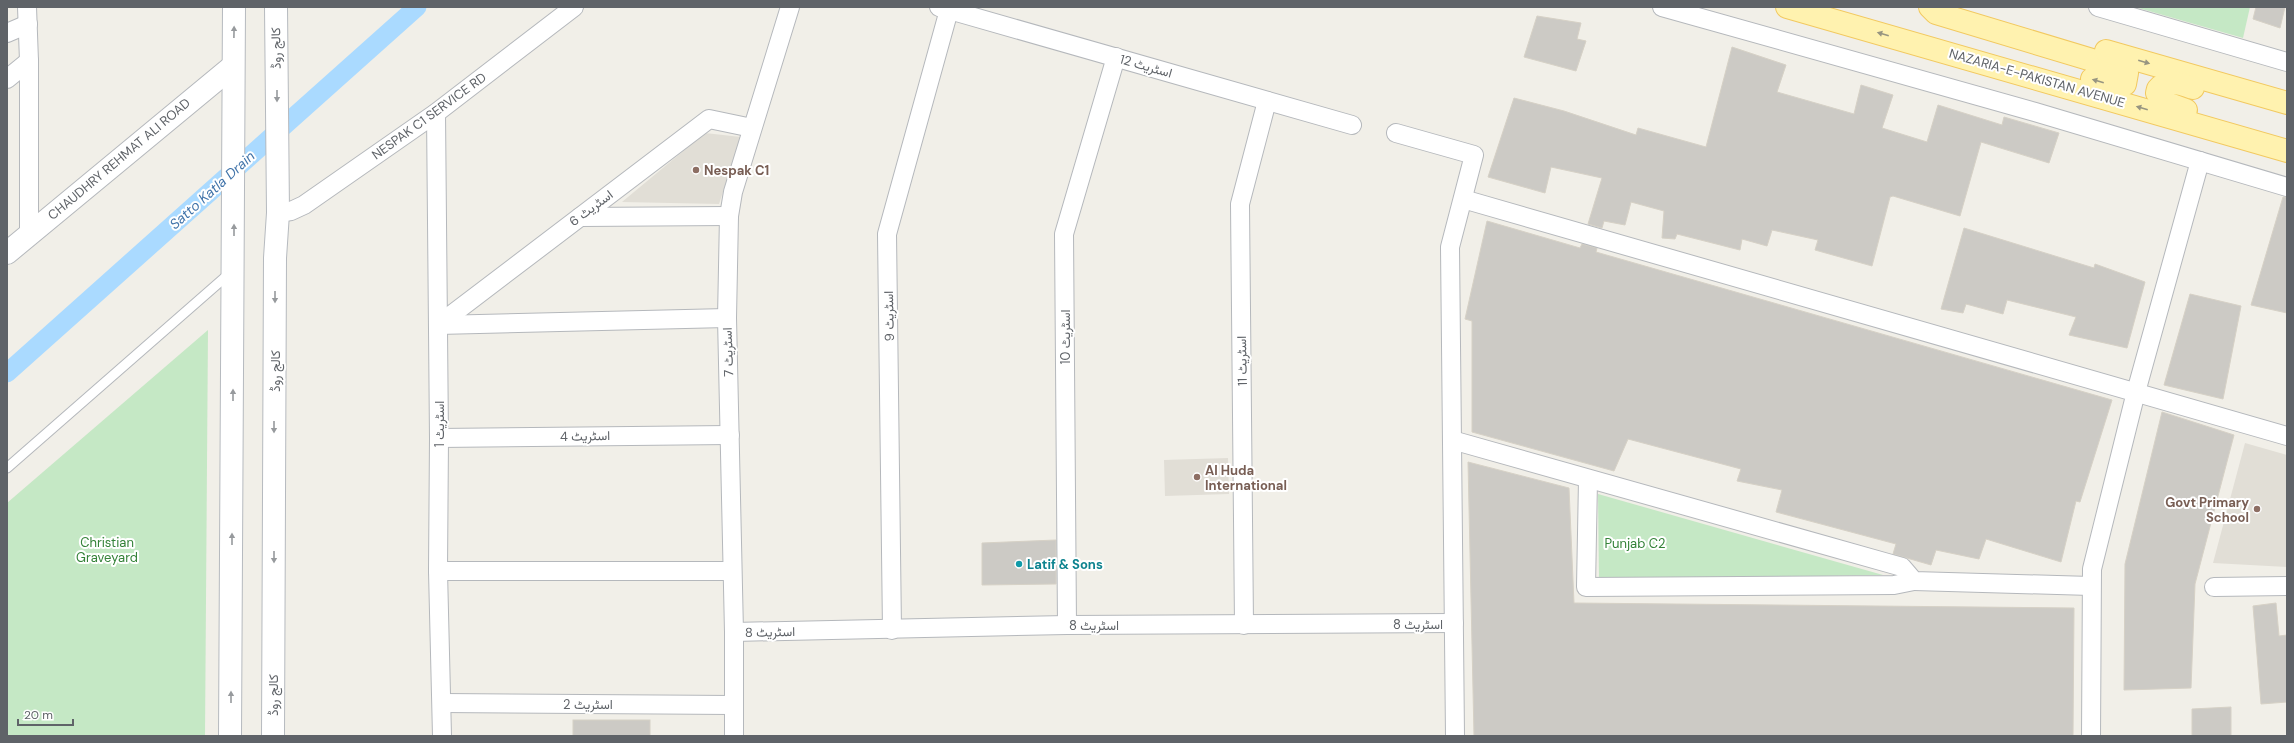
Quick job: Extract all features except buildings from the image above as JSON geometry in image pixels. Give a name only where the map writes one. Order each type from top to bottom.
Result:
[{"type":"main road","points":[[230,736],[234,269],[234,7]]},
{"type":"main road","name":"کالج روڈ","points":[[273,736],[275,258],[285,212],[276,7]]},
{"type":"main road","name":"NAZARIA-E-PAKISTAN AVENUE","points":[[1787,7],[2287,151]]},
{"type":"main road","points":[[1914,43],[1936,34],[2119,86],[2125,84],[2127,79],[2127,73],[2122,69],[1936,13],[1930,7]]},
{"type":"main road","points":[[1959,7],[2287,103]]},
{"type":"main road","name":"CHAUDHRY REHMAT ALI ROAD","points":[[7,253],[29,234],[233,75]]},
{"type":"main road","points":[[2287,115],[2176,83],[2161,85],[2157,93],[2164,102],[2176,107],[2287,139]]},
{"type":"street","name":"NESPAK C1 SERVICE RD","points":[[285,212],[304,205],[436,113],[574,7]]},
{"type":"street","name":"اسٹریٹ 7","points":[[734,736],[734,632],[727,318],[729,216],[733,192],[790,7]]},
{"type":"street","points":[[1662,7],[2035,112],[2287,187]]},
{"type":"street","points":[[2098,7],[2287,62]]},
{"type":"street","name":"اسٹریٹ 12","points":[[944,8],[1352,125]]},
{"type":"street","name":"اسٹریٹ 9","points":[[892,630],[888,234],[944,8]]},
{"type":"street","points":[[7,33],[28,16]]},
{"type":"street","points":[[28,16],[29,234]]},
{"type":"street","name":"اسٹریٹ 10","points":[[1067,625],[1064,234],[1116,57]]},
{"type":"street","points":[[7,79],[29,61]]},
{"type":"street","name":"اسٹریٹ 11","points":[[1244,625],[1240,204],[1267,101]]},
{"type":"street","name":"اسٹریٹ 1","points":[[436,113],[439,438],[438,572],[442,736]]},
{"type":"street","name":"اسٹریٹ 6","points":[[438,325],[709,119],[752,128]]},
{"type":"street","points":[[1396,132],[1474,155],[1464,199],[1450,247],[1455,736]]},
{"type":"street","points":[[2091,736],[2092,569],[2136,392],[2200,161]]},
{"type":"street","points":[[1464,199],[2287,436]]},
{"type":"street","points":[[580,217],[729,216]]},
{"type":"street","points":[[438,325],[727,318]]},
{"type":"street","name":"اسٹریٹ 4","points":[[439,438],[730,435]]},
{"type":"street","points":[[1452,440],[1588,480],[1902,567],[1914,581]]},
{"type":"street","points":[[1588,480],[1586,587],[1894,584],[1914,581],[2091,586]]},
{"type":"street","points":[[438,572],[732,571]]},
{"type":"street","points":[[2214,587],[2287,586]]},
{"type":"street","name":"اسٹریٹ 8","points":[[734,632],[892,630],[1067,625],[1454,623]]},
{"type":"street","name":"اسٹریٹ 2","points":[[442,703],[734,705]]},
{"type":"lane","points":[[7,468],[234,269]]},
{"type":"shaded area","name":"Nespak C1","points":[[705,133],[741,137],[719,204],[622,202]]},
{"type":"shaded area","name":"Govt Primary School","points":[[2245,443],[2287,455],[2287,567],[2213,563]]},
{"type":"shaded area","name":"Al Huda International","points":[[1228,458],[1229,494],[1165,496],[1164,460]]},
{"type":"green space","points":[[2135,7],[2250,7],[2243,38]]},
{"type":"green space","name":"Christian Graveyard","points":[[208,330],[205,736],[7,736],[7,503]]},
{"type":"green space","name":"Punjab C2","points":[[1598,494],[1883,575],[1599,580]]},
{"type":"waterway","name":"Satto Katla Drain","points":[[7,373],[417,7]]},
{"type":"place","name":"Nespak C1","points":[[696,170]]},
{"type":"place","name":"Al Huda International","points":[[1197,477]]},
{"type":"place","name":"Govt Primary School","points":[[2257,509]]},
{"type":"place","name":"Latif & Sons","points":[[1019,564]]}]
